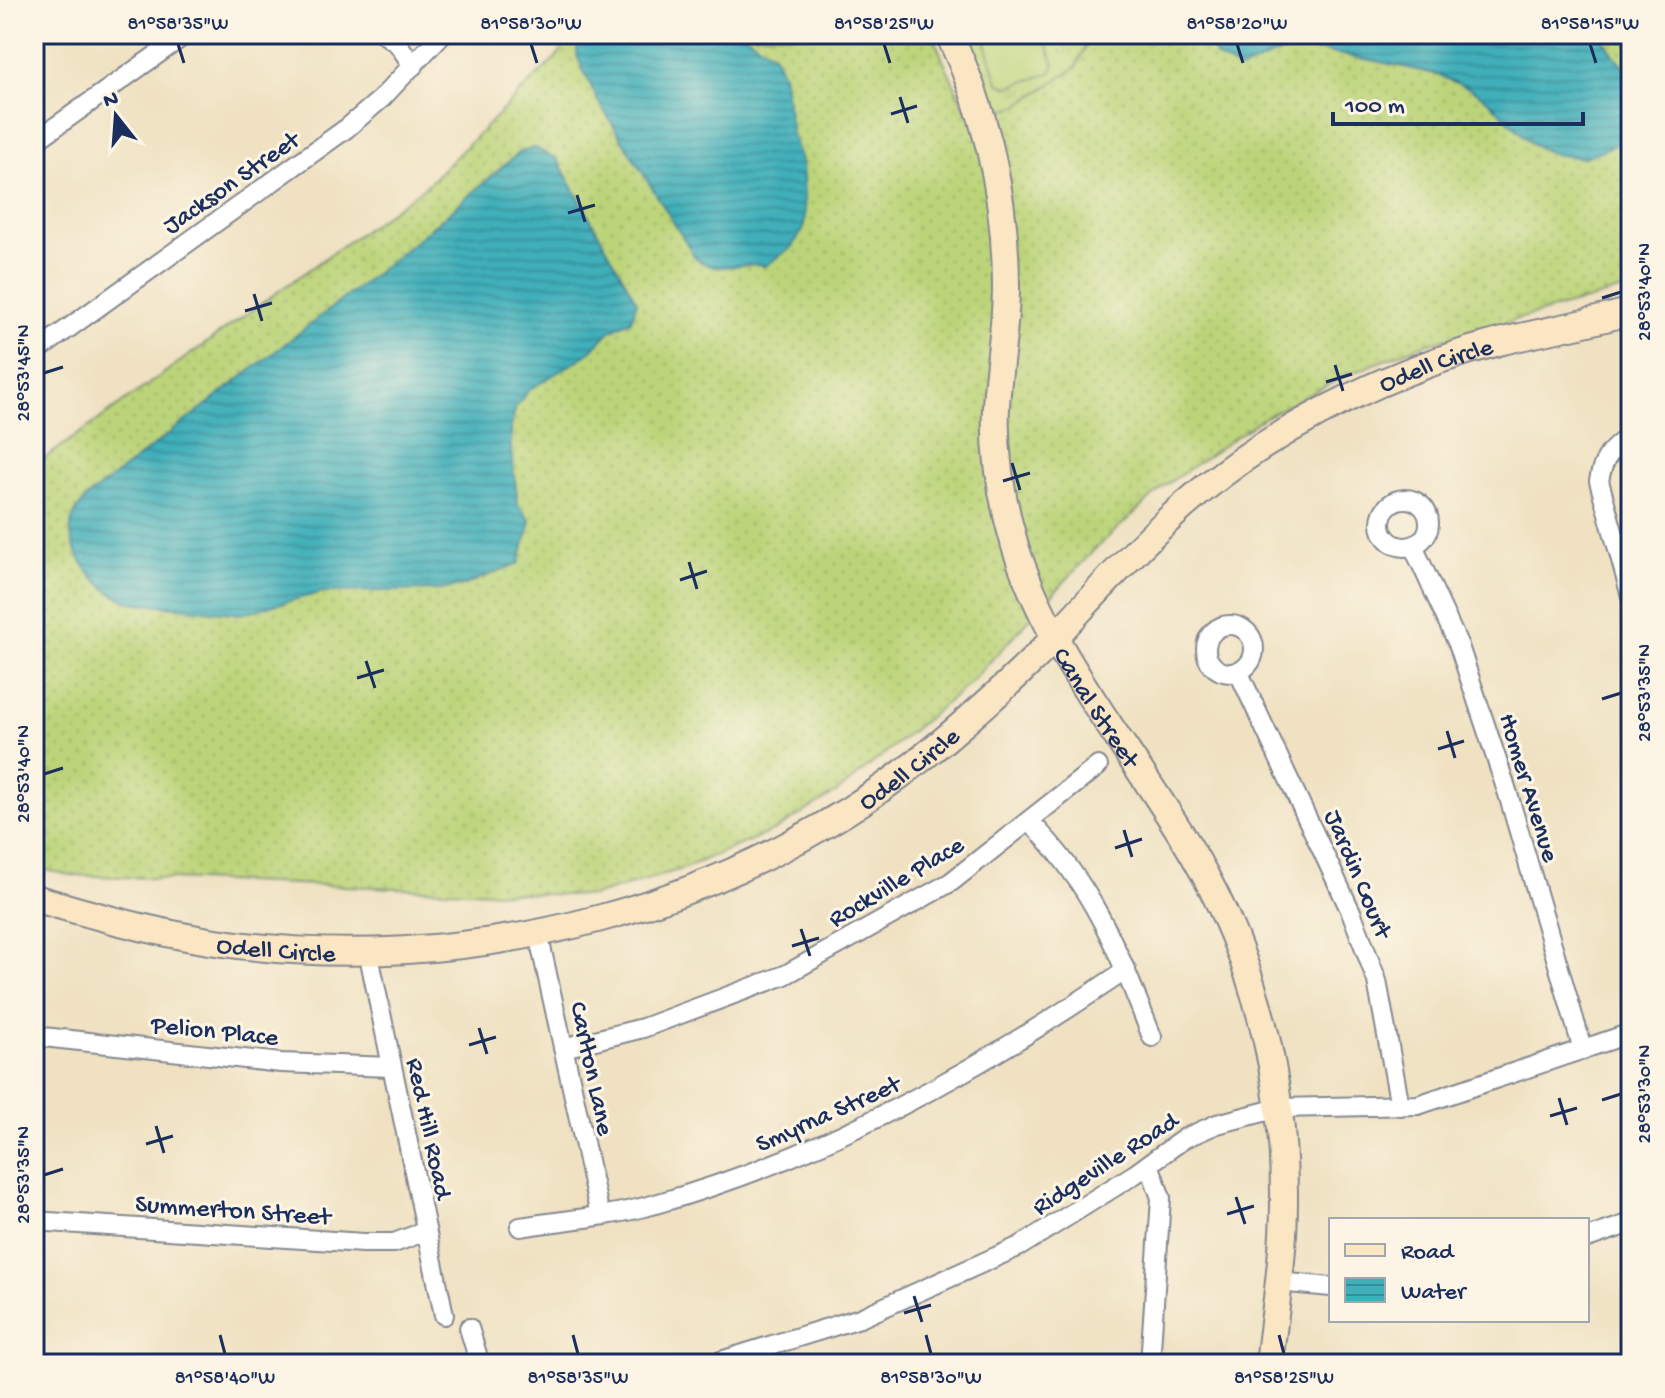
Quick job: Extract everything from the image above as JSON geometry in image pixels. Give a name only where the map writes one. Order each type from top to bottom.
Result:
[{"type":"street","points":[[34,142],[186,34]]},
{"type":"street","points":[[384,34],[398,44],[413,66]]},
{"type":"street","name":"Jackson Street","points":[[34,353],[311,156],[358,119],[442,34]]},
{"type":"street","name":"Canal Street","points":[[949,34],[969,79],[984,129],[994,164],[1002,219],[1006,291],[996,407],[997,455],[1005,502],[1025,573],[1056,637],[1196,859],[1239,947],[1257,999],[1279,1108],[1284,1205],[1269,1364]]},
{"type":"street","name":"Odell Circle","points":[[34,898],[153,931],[214,941],[368,951],[500,940],[538,933],[600,918],[707,881],[761,859],[803,835],[884,786],[940,744],[1056,637],[1167,519],[1222,475],[1316,413],[1379,383],[1435,362],[1631,311]]},
{"type":"street","points":[[1631,435],[1611,449],[1602,462],[1599,481],[1631,596]]},
{"type":"street","name":"Homer Avenue","points":[[1413,546],[1459,646],[1508,794],[1583,1050]]},
{"type":"street","name":"Jardin Court","points":[[1238,671],[1352,914],[1377,981],[1400,1106]]},
{"type":"street","name":"Rockville Place","points":[[563,1048],[643,1028],[785,975],[951,882],[1098,766]]},
{"type":"street","points":[[1029,821],[1056,848],[1089,892],[1126,970],[1152,1037]]},
{"type":"street","name":"Odell Circle","points":[[34,908],[79,911]]},
{"type":"street","name":"Carlton Lane","points":[[538,933],[600,1215]]},
{"type":"street","name":"Red Hill Road","points":[[368,951],[444,1315]]},
{"type":"street","name":"Smyrna Street","points":[[520,1227],[650,1206],[754,1173],[931,1094],[1032,1034],[1126,970]]},
{"type":"street","name":"Ridgeville Road","points":[[711,1364],[860,1318],[942,1283],[1020,1246],[1185,1138],[1217,1124],[1279,1108],[1418,1105],[1631,1033]]},
{"type":"street","name":"Pelion Place","points":[[34,1036],[281,1063],[392,1067]]},
{"type":"street","points":[[1147,1362],[1161,1198],[1149,1164]]},
{"type":"street","name":"Summerton Street","points":[[34,1221],[363,1243],[394,1243],[426,1231]]},
{"type":"street","points":[[1589,1237],[1631,1223]]},
{"type":"street","points":[[1278,1282],[1329,1287]]},
{"type":"street","points":[[469,1328],[480,1364]]},
{"type":"green space","points":[[565,34],[932,34],[967,113],[1017,106],[1076,67],[1091,34],[1631,34],[1631,288],[1419,346],[1345,376],[1263,418],[1163,487],[1093,551],[969,684],[839,791],[775,830],[682,869],[593,896],[70,875],[34,868],[34,466],[426,186],[560,53]]},
{"type":"green space","points":[[959,34],[1091,34],[1076,67],[1017,106],[989,113]]},
{"type":"green space","points":[[983,34],[1044,34],[1054,66],[1051,73],[1008,87],[998,82]]},
{"type":"water","points":[[578,34],[744,34],[774,55],[783,74],[792,134],[802,164],[805,219],[803,230],[790,249],[765,266],[712,266],[695,257],[598,101],[577,56]]},
{"type":"water","points":[[1212,34],[1600,34],[1619,62],[1631,71],[1631,139],[1582,158],[1553,154],[1533,145],[1488,100],[1469,88],[1435,74],[1303,48],[1274,55],[1241,70],[1216,57],[1211,47]]},
{"type":"water","points":[[535,148],[557,159],[637,302],[631,320],[610,331],[588,354],[529,390],[516,407],[511,426],[511,450],[518,504],[531,522],[519,563],[465,585],[441,590],[323,592],[241,614],[130,602],[99,583],[82,562],[72,539],[72,519],[85,499],[393,260],[520,152]]}]
